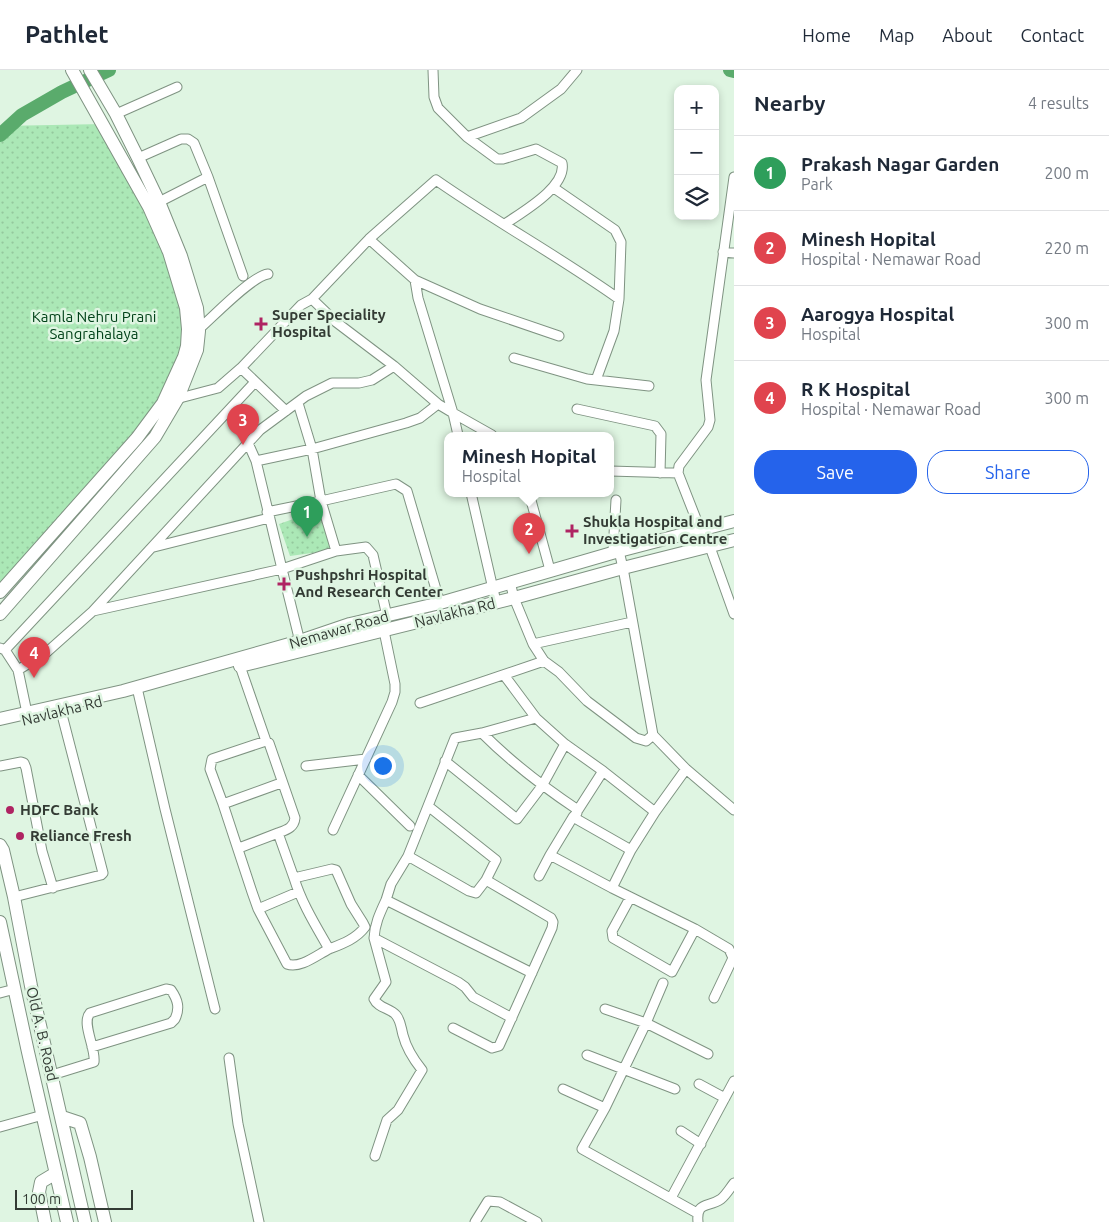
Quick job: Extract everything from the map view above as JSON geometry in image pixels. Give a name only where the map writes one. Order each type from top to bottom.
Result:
[{"type":"main road","points":[[0,592],[137,438],[163,403],[184,357],[187,346],[186,308],[169,252],[149,206],[72,70]]},
{"type":"main road","points":[[0,614],[155,437],[178,398],[196,355],[199,329],[197,308],[190,282],[159,202],[116,114],[90,70]]},
{"type":"main road","name":"Nemawar Road","points":[[0,719],[302,646],[350,624],[440,603],[616,551],[734,521]]},
{"type":"main road","name":"Navlakha Rd","points":[[0,727],[240,666],[302,646],[384,631],[734,540]]},
{"type":"main road","name":"Old A. B. Road","points":[[0,845],[3,850],[14,897],[31,986],[85,1222]]},
{"type":"main road","name":"Old A. B. Road","points":[[0,922],[67,1222]]},
{"type":"main road","points":[[62,1117],[80,1124],[90,1157],[105,1222]]},
{"type":"main road","points":[[46,1222],[39,1192],[41,1182],[56,1173]]},
{"type":"street","points":[[433,70],[434,97],[438,108],[467,137],[493,157],[497,159],[536,150],[562,163],[563,169],[554,188],[505,224]]},
{"type":"street","points":[[467,137],[522,118],[561,90],[577,70]]},
{"type":"street","points":[[116,114],[177,87]]},
{"type":"street","points":[[138,158],[181,139],[188,139],[194,143],[243,276]]},
{"type":"street","points":[[734,177],[706,380],[710,420],[708,427],[679,466],[678,473],[700,530],[710,547],[730,592],[734,614]]},
{"type":"street","points":[[159,202],[208,178]]},
{"type":"street","points":[[163,403],[218,388],[241,368],[301,304],[312,299],[369,239],[436,180],[471,205],[505,224],[619,299]]},
{"type":"street","points":[[554,188],[615,230],[621,242],[619,299],[614,331],[596,380]]},
{"type":"street","points":[[369,239],[415,280],[480,309],[559,336]]},
{"type":"street","points":[[723,252],[734,253]]},
{"type":"street","points":[[199,329],[246,286],[263,274],[268,274]]},
{"type":"street","points":[[415,280],[418,298],[457,432]]},
{"type":"street","points":[[312,299],[336,322],[394,366],[438,404],[487,432]]},
{"type":"street","points":[[514,358],[587,379],[649,386]]},
{"type":"street","points":[[18,670],[47,652],[93,611],[260,430],[306,396],[332,383],[359,384],[372,380],[394,366]]},
{"type":"street","points":[[241,368],[286,411]]},
{"type":"street","points":[[28,712],[18,670],[3,649],[255,382]]},
{"type":"street","points":[[298,403],[312,449],[322,501],[336,551]]},
{"type":"street","points":[[256,461],[312,449],[420,418],[438,404]]},
{"type":"street","points":[[578,409],[655,426],[661,434],[660,473]]},
{"type":"street","points":[[248,444],[256,461],[302,646]]},
{"type":"street","points":[[614,471],[678,473]]},
{"type":"street","points":[[154,547],[268,515],[396,484],[407,490],[440,603]]},
{"type":"street","points":[[472,497],[496,602]]},
{"type":"street","points":[[530,497],[550,570]]},
{"type":"street","points":[[616,500],[616,551],[623,568],[654,735],[686,769],[734,810]]},
{"type":"street","points":[[93,611],[282,569],[336,551],[366,547],[373,555],[387,616]]},
{"type":"street","points":[[510,582],[514,598],[533,644],[544,661],[559,672],[587,701],[636,738],[646,741],[654,735]]},
{"type":"street","points":[[533,644],[632,622]]},
{"type":"street","points":[[333,830],[395,692],[384,631]]},
{"type":"street","points":[[420,703],[544,661]]},
{"type":"street","points":[[239,848],[292,827],[294,823],[269,743],[266,741],[240,666]]},
{"type":"street","points":[[504,675],[536,718],[565,744],[655,812]]},
{"type":"street","points":[[138,692],[215,1009]]},
{"type":"street","points":[[14,897],[54,888],[103,873],[62,711]]},
{"type":"street","points":[[375,1156],[387,1120],[398,1110],[422,1070],[406,1044],[398,1018],[395,1014],[376,1003],[374,999],[386,982],[374,938],[376,924],[392,884],[408,856],[455,738],[482,733],[536,718]]},
{"type":"street","points":[[482,733],[511,761],[576,814],[631,850]]},
{"type":"street","points":[[266,741],[211,760],[210,769],[224,804],[258,909],[287,964],[293,966],[346,942],[365,927],[351,904],[336,870],[332,869],[294,878]]},
{"type":"street","points":[[445,761],[517,819],[542,786],[565,744]]},
{"type":"street","points":[[306,766],[366,759]]},
{"type":"street","points":[[0,766],[24,763],[42,851],[54,888]]},
{"type":"street","points":[[612,888],[631,850],[686,769]]},
{"type":"street","points":[[539,876],[550,855],[603,771]]},
{"type":"street","points":[[358,775],[410,826]]},
{"type":"street","points":[[224,804],[281,783]]},
{"type":"street","points":[[408,856],[474,893],[486,880],[496,860],[428,806]]},
{"type":"street","points":[[278,833],[298,892],[329,949]]},
{"type":"street","points":[[550,855],[729,948],[733,958],[714,998]]},
{"type":"street","points":[[453,1028],[492,1048],[500,1046],[552,928],[553,922],[551,918],[486,880]]},
{"type":"street","points":[[258,909],[298,892]]},
{"type":"street","points":[[630,898],[612,931],[613,938],[672,972],[695,929]]},
{"type":"street","points":[[386,900],[532,973]]},
{"type":"street","points":[[374,938],[458,982],[473,997],[512,1018]]},
{"type":"street","points":[[664,983],[605,1108],[582,1149],[671,1198],[698,1217],[704,1206],[723,1198],[734,1183]]},
{"type":"street","points":[[0,993],[15,989]]},
{"type":"street","points":[[52,1075],[94,1062],[86,1020],[90,1013],[166,989],[171,990],[178,1006],[175,1020],[171,1023],[92,1047]]},
{"type":"street","points":[[605,1008],[646,1023],[708,1054]]},
{"type":"street","points":[[587,1055],[675,1089]]},
{"type":"street","points":[[229,1058],[238,1124],[259,1222]]},
{"type":"street","points":[[671,1198],[734,1081]]},
{"type":"street","points":[[699,1084],[725,1098]]},
{"type":"street","points":[[563,1090],[605,1108]]},
{"type":"street","points":[[0,1127],[43,1115]]},
{"type":"street","points":[[681,1131],[701,1144]]},
{"type":"street","points":[[475,1222],[488,1201],[500,1202],[537,1222]]},
{"type":"green space","name":"Kamla Nehru Prani Sangrahalaya","points":[[104,124],[149,207],[188,329],[163,403],[0,592],[0,126]]},
{"type":"green space","points":[[322,509],[334,550],[290,556],[279,524]]},
{"type":"waterway","points":[[0,135],[22,115],[62,92],[109,70]]},
{"type":"waterway","points":[[730,70],[734,71]]},
{"type":"place","name":"Super Speciality Hospital","points":[[261,324]]},
{"type":"place","name":"Aarogya Hospital","points":[[243,445]]},
{"type":"place","name":"Shukla Hospital and Investigation Centre","points":[[572,531]]},
{"type":"place","name":"Prakash Nagar Garden","points":[[307,537]]},
{"type":"place","name":"Minesh Hopital","points":[[529,554]]},
{"type":"place","name":"Pushpshri Hospital And Research Center","points":[[284,584]]},
{"type":"place","name":"R K Hospital","points":[[34,678]]},
{"type":"place","name":"HDFC Bank","points":[[10,810]]},
{"type":"place","name":"Reliance Fresh","points":[[20,836]]}]
